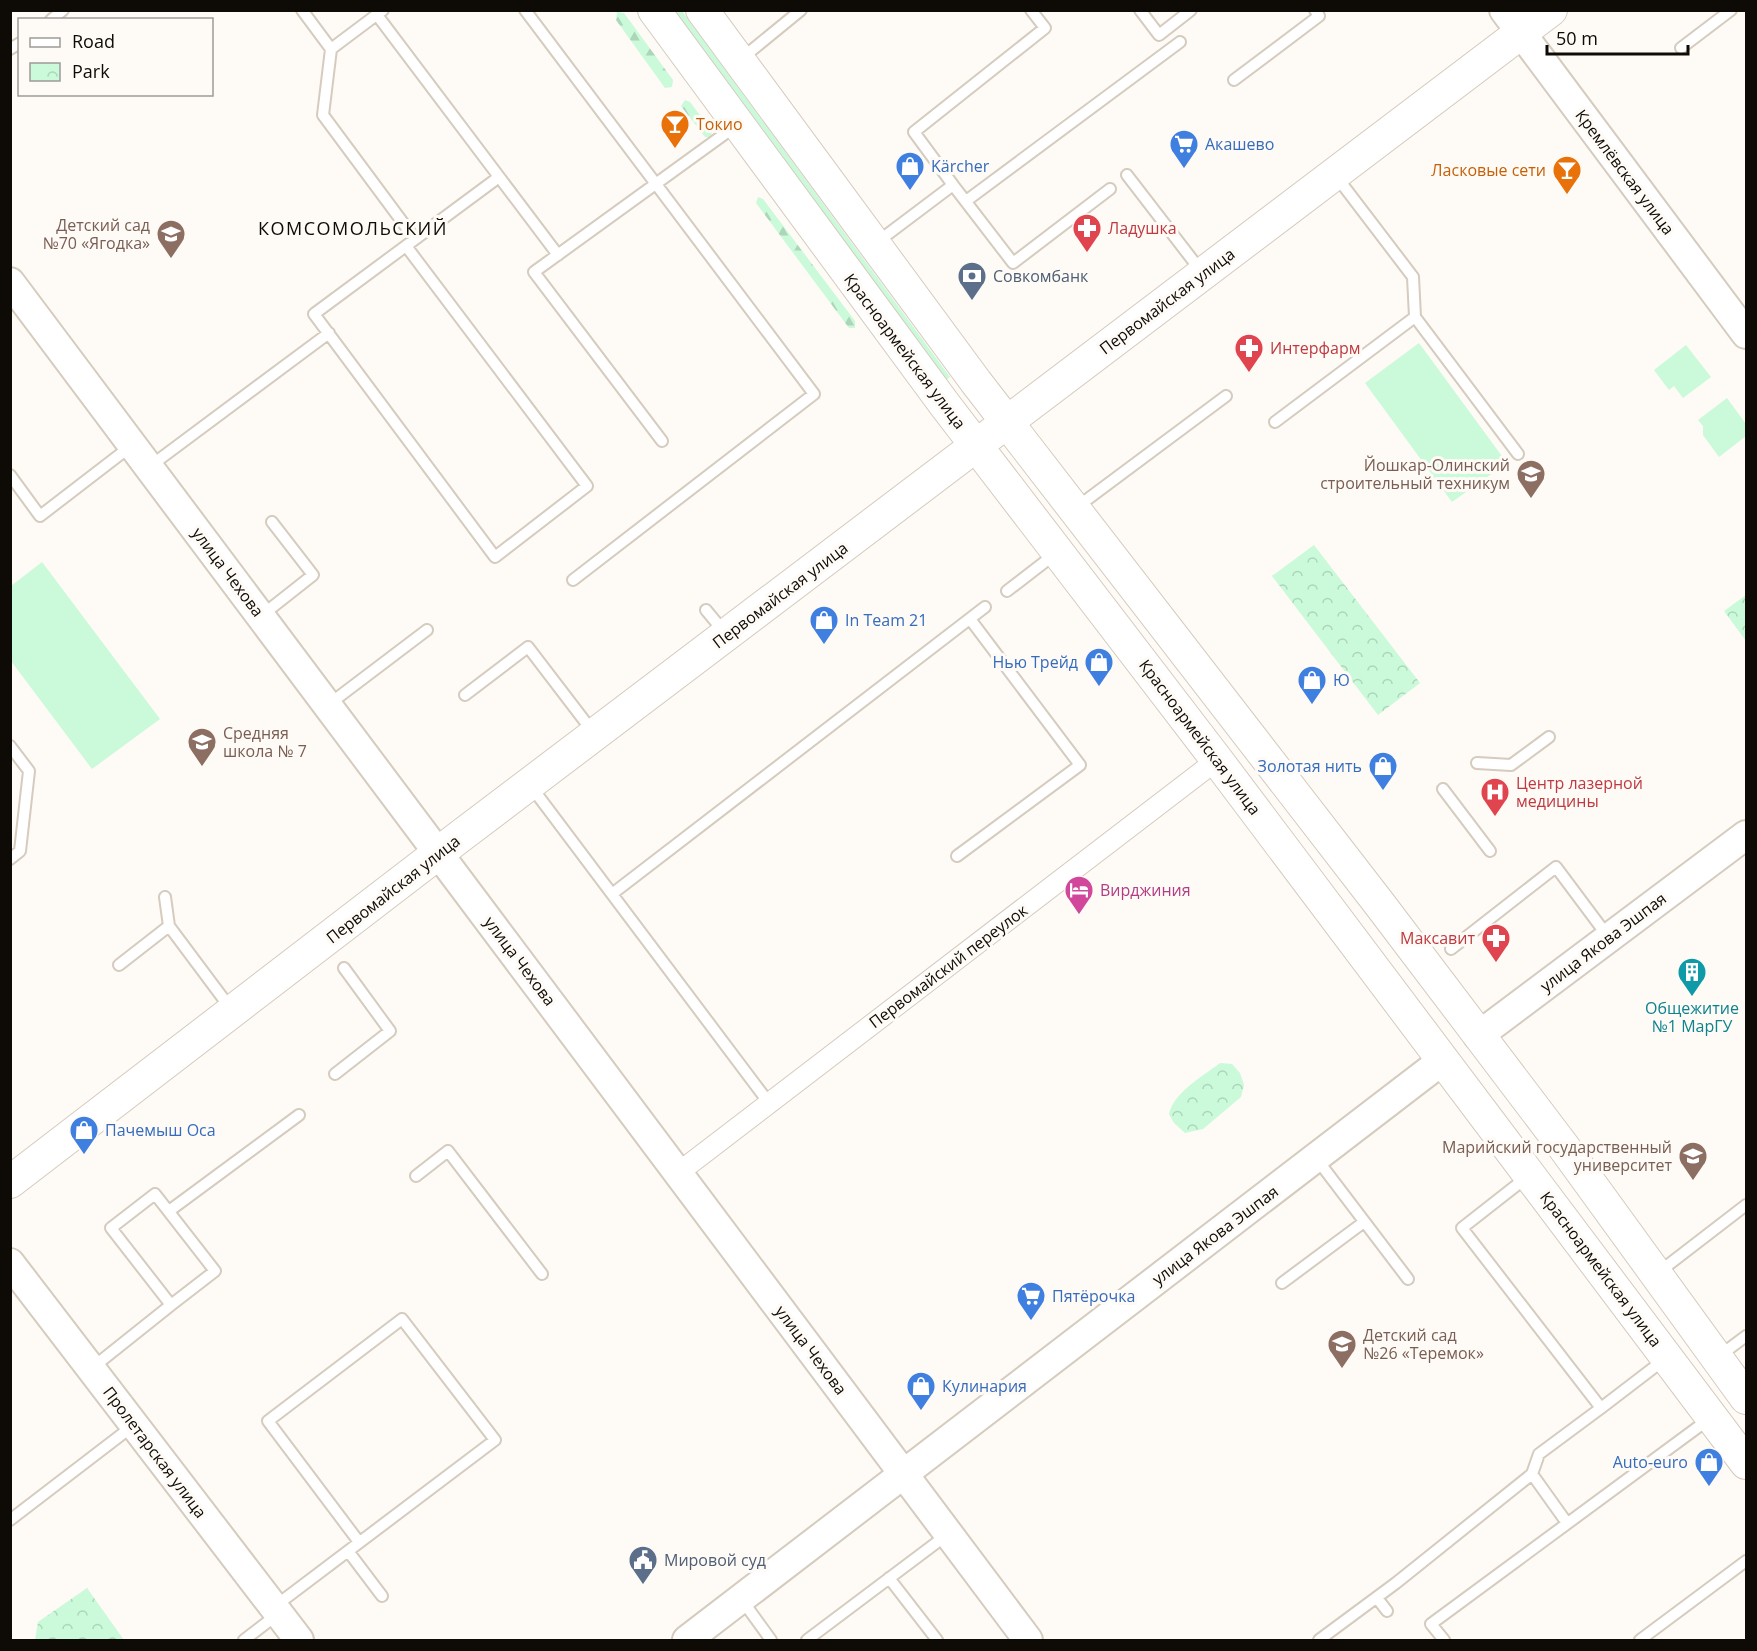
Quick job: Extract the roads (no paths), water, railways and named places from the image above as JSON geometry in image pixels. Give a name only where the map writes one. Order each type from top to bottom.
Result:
[{"type":"main road","name":"Красноармейская улица","points":[[654,10],[977,446],[1217,760],[1746,1463]]},
{"type":"main road","points":[[702,10],[1007,423],[1378,902],[1563,1146],[1746,1398]]},
{"type":"main road","name":"Первомайская улица","points":[[10,1182],[439,853],[1335,174],[1512,22],[1551,10]]},
{"type":"main road","name":"улица Якова Эшпая","points":[[1443,1060],[1478,1036]]},
{"type":"street","name":"Кремлёвская улица","points":[[1512,22],[1746,334]]},
{"type":"street","name":"улица Чехова","points":[[10,282],[1028,1641]]},
{"type":"street","name":"Первомайский переулок","points":[[678,1173],[1217,760]]},
{"type":"street","name":"улица Якова Эшпая","points":[[1478,1036],[1746,835]]},
{"type":"street","name":"улица Якова Эшпая","points":[[687,1641],[1443,1060]]},
{"type":"street","name":"Пролетарская улица","points":[[10,1263],[299,1641]]},
{"type":"lane","points":[[302,10],[331,49],[323,115],[415,239]]},
{"type":"lane","points":[[525,10],[814,394],[573,580]]},
{"type":"lane","points":[[739,61],[801,10]]},
{"type":"lane","points":[[1031,10],[1045,28],[914,132],[1013,263],[1110,189]]},
{"type":"lane","points":[[1140,10],[1159,35],[1191,10]]},
{"type":"lane","points":[[1234,80],[1319,16],[1315,10]]},
{"type":"lane","points":[[1681,48],[1731,10]]},
{"type":"lane","points":[[331,49],[380,13],[558,255]]},
{"type":"lane","points":[[966,201],[1180,42]]},
{"type":"lane","points":[[662,441],[534,272],[738,125]]},
{"type":"lane","points":[[1335,174],[1413,277],[1415,316],[1518,454]]},
{"type":"lane","points":[[1127,175],[1203,274]]},
{"type":"lane","points":[[406,246],[587,486],[495,557],[314,314],[499,177]]},
{"type":"lane","points":[[874,244],[953,184]]},
{"type":"lane","points":[[1275,422],[1415,316]]},
{"type":"lane","points":[[149,467],[328,333]]},
{"type":"lane","points":[[1074,510],[1226,396]]},
{"type":"lane","points":[[10,475],[40,516],[133,445]]},
{"type":"lane","points":[[261,616],[313,575],[272,522]]},
{"type":"lane","points":[[1007,591],[1058,552]]},
{"type":"lane","points":[[612,894],[985,608]]},
{"type":"lane","points":[[706,610],[726,635]]},
{"type":"lane","points":[[957,856],[1080,765],[970,619]]},
{"type":"lane","points":[[328,705],[427,630]]},
{"type":"lane","points":[[465,694],[528,647],[596,735]]},
{"type":"lane","points":[[1477,763],[1511,765],[1549,737]]},
{"type":"lane","points":[[10,746],[29,771],[20,851],[10,859]]},
{"type":"lane","points":[[530,785],[769,1103]]},
{"type":"lane","points":[[1443,789],[1490,851]]},
{"type":"lane","points":[[1452,949],[1556,867],[1609,938]]},
{"type":"lane","points":[[165,897],[168,926],[233,1012]]},
{"type":"lane","points":[[119,965],[168,926]]},
{"type":"lane","points":[[335,1074],[390,1031],[344,968]]},
{"type":"lane","points":[[169,1211],[299,1114]]},
{"type":"lane","points":[[416,1176],[448,1151],[542,1274]]},
{"type":"lane","points":[[1316,1158],[1408,1280]]},
{"type":"lane","points":[[1530,1175],[1462,1228],[1600,1408]]},
{"type":"lane","points":[[91,1369],[215,1271],[155,1194],[111,1228],[171,1305]]},
{"type":"lane","points":[[1656,1274],[1746,1205]]},
{"type":"lane","points":[[1282,1284],[1364,1221]]},
{"type":"lane","points":[[244,1641],[276,1611],[359,1542],[495,1440],[402,1319],[268,1421],[359,1542]]},
{"type":"lane","points":[[1717,1358],[1746,1336]]},
{"type":"lane","points":[[1319,1641],[1377,1598],[1532,1474],[1539,1454],[1667,1358]]},
{"type":"lane","points":[[1444,1641],[1431,1624],[1712,1417]]},
{"type":"lane","points":[[10,1520],[134,1424]]},
{"type":"lane","points":[[1532,1474],[1567,1523]]},
{"type":"lane","points":[[807,1641],[948,1533]]},
{"type":"lane","points":[[348,1551],[382,1596]]},
{"type":"lane","points":[[1640,1641],[1746,1562]]},
{"type":"lane","points":[[889,1578],[937,1641]]},
{"type":"lane","points":[[1377,1598],[1387,1611]]},
{"type":"lane","points":[[741,1599],[771,1641]]},
{"type":"place","name":"Токио","points":[[675,150]]},
{"type":"place","name":"Акашево","points":[[1184,170]]},
{"type":"place","name":"Kärcher","points":[[910,192]]},
{"type":"place","name":"Ласковые сети","points":[[1567,196]]},
{"type":"place","name":"Ладушка","points":[[1087,254]]},
{"type":"place","name":"Детский сад №70 «Ягодка»","points":[[171,260]]},
{"type":"place","name":"Совкомбанк","points":[[972,302]]},
{"type":"place","name":"Интерфарм","points":[[1249,374]]},
{"type":"place","name":"Йошкар-Олинский строительный техникум","points":[[1531,500]]},
{"type":"place","name":"In Team 21","points":[[824,646]]},
{"type":"place","name":"Нью Трейд","points":[[1099,688]]},
{"type":"place","name":"Ю","points":[[1312,706]]},
{"type":"place","name":"Средняя школа № 7","points":[[202,768]]},
{"type":"place","name":"Золотая нить","points":[[1383,792]]},
{"type":"place","name":"Центр лазерной медицины","points":[[1495,818]]},
{"type":"place","name":"Вирджиния","points":[[1079,916]]},
{"type":"place","name":"Максавит","points":[[1496,964]]},
{"type":"place","name":"Общежитие №1 МарГУ","points":[[1692,998]]},
{"type":"place","name":"Пачемыш Оса","points":[[84,1156]]},
{"type":"place","name":"Марийский государственный университет","points":[[1693,1182]]},
{"type":"place","name":"Пятёрочка","points":[[1031,1322]]},
{"type":"place","name":"Детский сад №26 «Теремок»","points":[[1342,1370]]},
{"type":"place","name":"Кулинария","points":[[921,1412]]},
{"type":"place","name":"Auto-euro","points":[[1709,1488]]},
{"type":"place","name":"Мировой суд","points":[[643,1586]]},
{"type":"district","name":"КОМСОМОЛЬСКИЙ","points":[[353,228]]}]
